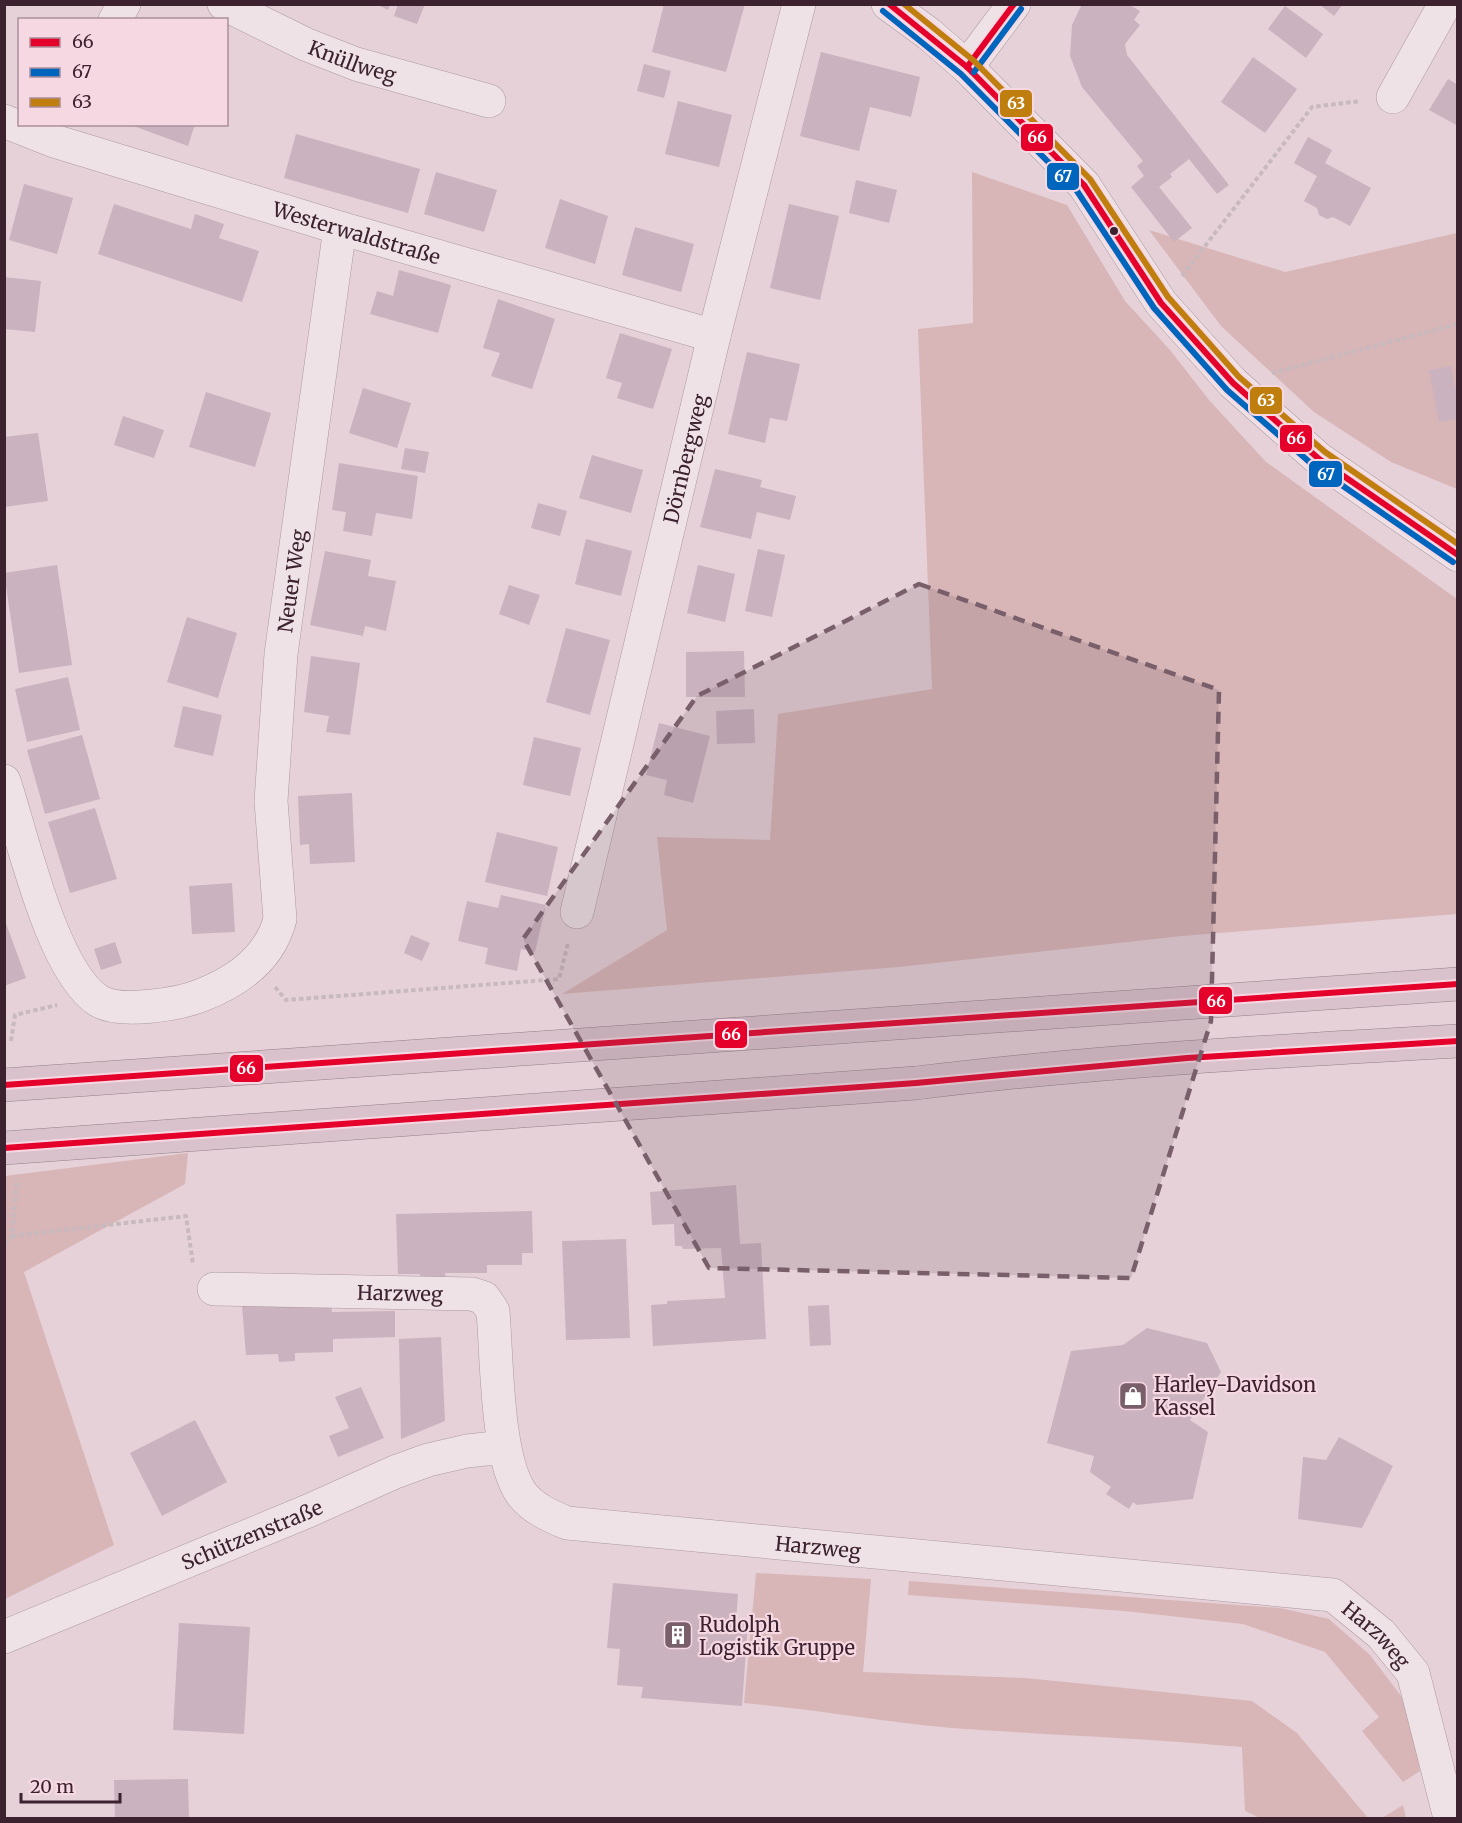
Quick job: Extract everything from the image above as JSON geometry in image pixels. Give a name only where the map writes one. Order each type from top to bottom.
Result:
[{"type":"highway","points":[[4,1085],[1458,984]]},
{"type":"highway","points":[[11,1162],[1221,1054],[1458,1041]]},
{"type":"street","points":[[116,18],[124,4]]},
{"type":"street","name":"Knüllweg","points":[[224,4],[305,44],[356,64],[489,100]]},
{"type":"street","name":"Dörnbergweg","points":[[576,912],[714,336],[799,4]]},
{"type":"street","points":[[888,4],[968,67],[1084,185],[1161,303],[1233,383],[1319,459],[1442,537],[1458,555]]},
{"type":"street","points":[[968,67],[1014,4]]},
{"type":"street","points":[[1393,97],[1445,4]]},
{"type":"street","name":"Westerwaldstraße","points":[[26,126],[57,133],[340,228],[714,336]]},
{"type":"street","name":"Neuer Weg","points":[[255,963],[276,936],[280,919],[271,801],[281,654],[340,228]]},
{"type":"street","points":[[4,781],[60,949],[75,977],[101,1002],[120,1006],[152,1006],[192,999],[237,978],[255,963]]},
{"type":"street","name":"Harzweg","points":[[214,1289],[472,1294],[484,1298],[493,1311],[507,1466],[522,1494],[542,1512],[567,1523],[1333,1595],[1382,1634],[1413,1673],[1450,1818]]},
{"type":"street","name":"Schützenstraße","points":[[4,1637],[308,1511],[395,1472],[428,1460],[467,1451],[504,1447]]},
{"type":"path","points":[[1161,303],[1312,107],[1393,97]]},
{"type":"path","points":[[1233,383],[1458,324]]},
{"type":"path","points":[[255,963],[286,1000],[559,979],[576,912]]},
{"type":"path","points":[[11,1041],[15,1015],[56,1008]]},
{"type":"path","points":[[11,1162],[12,1236]]},
{"type":"path","points":[[4,1244],[12,1236],[186,1216],[193,1266],[214,1289]]},
{"type":"highlighted area","points":[[919,584],[1219,690],[1211,1021],[1131,1278],[709,1268],[523,939],[697,696]]},
{"type":"shaded area","points":[[972,172],[1067,205],[1125,301],[1170,350],[1209,400],[1266,462],[1457,599],[1457,914],[1182,936],[899,967],[562,994],[667,930],[657,837],[770,840],[778,714],[932,689],[918,329],[973,323]]},
{"type":"shaded area","points":[[1149,230],[1285,272],[1457,233],[1457,489],[1391,462],[1314,412],[1221,326]]},
{"type":"shaded area","points":[[188,1153],[185,1184],[24,1272],[114,1545],[5,1599],[5,1176]]},
{"type":"shaded area","points":[[756,1573],[871,1579],[863,1672],[1026,1678],[1252,1701],[1297,1733],[1368,1818],[1260,1818],[1245,1811],[1242,1747],[952,1728],[744,1703]]},
{"type":"shaded area","points":[[909,1581],[1280,1608],[1329,1619],[1370,1655],[1401,1696],[1412,1729],[1420,1771],[1403,1782],[1362,1731],[1379,1717],[1325,1652],[1243,1624],[1124,1611],[908,1595]]},
{"type":"shaded area","points":[[1403,1805],[1406,1818],[1382,1818]]},
{"type":"building","points":[[376,4],[390,4],[388,10]]},
{"type":"building","points":[[398,4],[425,4],[417,24],[394,16]]},
{"type":"building","points":[[664,4],[745,4],[726,72],[652,52]]},
{"type":"building","points":[[1082,4],[1128,4],[1140,11],[1134,20],[1140,25],[1125,44],[1127,55],[1229,185],[1217,194],[1189,159],[1170,174],[1172,177],[1159,187],[1192,228],[1174,242],[1131,187],[1144,176],[1137,166],[1143,161],[1082,87],[1070,56],[1072,25]]},
{"type":"building","points":[[1319,4],[1343,4],[1334,16]]},
{"type":"building","points":[[1285,6],[1323,34],[1306,58],[1268,29]]},
{"type":"building","points":[[821,52],[920,77],[911,117],[870,107],[859,151],[800,136]]},
{"type":"building","points":[[1253,57],[1297,89],[1265,133],[1221,102]]},
{"type":"building","points":[[644,64],[671,71],[664,98],[637,91]]},
{"type":"building","points":[[1448,79],[1458,85],[1458,126],[1429,110]]},
{"type":"building","points":[[678,101],[732,115],[719,167],[665,154]]},
{"type":"building","points":[[133,126],[194,126],[188,146]]},
{"type":"building","points":[[296,134],[420,169],[408,213],[284,178]]},
{"type":"building","points":[[1308,137],[1332,150],[1325,163],[1371,188],[1350,226],[1333,217],[1327,219],[1319,215],[1317,208],[1304,201],[1317,176],[1294,163]]},
{"type":"building","points":[[436,172],[497,190],[484,232],[424,214]]},
{"type":"building","points":[[856,180],[897,190],[889,223],[849,213]]},
{"type":"building","points":[[24,184],[73,198],[57,254],[9,240]]},
{"type":"building","points":[[560,199],[608,216],[595,264],[545,248]]},
{"type":"building","points":[[114,204],[191,229],[195,214],[224,224],[219,238],[259,251],[242,302],[98,254]]},
{"type":"building","points":[[789,204],[839,216],[820,300],[770,288]]},
{"type":"building","points":[[635,227],[694,244],[681,292],[622,275]]},
{"type":"building","points":[[399,270],[451,285],[438,333],[370,314],[377,291],[393,296]]},
{"type":"building","points":[[4,277],[41,281],[35,332],[4,329]]},
{"type":"building","points":[[498,299],[555,319],[532,389],[491,376],[500,353],[483,348]]},
{"type":"building","points":[[620,333],[672,349],[653,409],[617,398],[622,383],[606,378]]},
{"type":"building","points":[[747,352],[800,364],[787,421],[770,418],[765,443],[728,434]]},
{"type":"building","points":[[1451,366],[1458,401],[1458,419],[1439,422],[1429,370]]},
{"type":"building","points":[[363,388],[411,403],[397,448],[349,433]]},
{"type":"building","points":[[206,392],[271,413],[255,467],[189,447]]},
{"type":"building","points":[[123,416],[164,430],[154,458],[114,445]]},
{"type":"building","points":[[38,433],[48,501],[4,507],[4,437]]},
{"type":"building","points":[[405,448],[429,452],[425,473],[401,469]]},
{"type":"building","points":[[592,455],[643,470],[631,513],[579,498]]},
{"type":"building","points":[[339,463],[418,476],[412,519],[376,513],[372,536],[343,531],[346,512],[332,510]]},
{"type":"building","points":[[715,469],[762,480],[760,487],[796,496],[790,520],[757,512],[751,539],[700,527]]},
{"type":"building","points":[[538,503],[567,511],[560,536],[531,528]]},
{"type":"building","points":[[586,539],[632,551],[621,596],[575,584]]},
{"type":"building","points":[[758,549],[785,555],[772,617],[745,611]]},
{"type":"building","points":[[325,551],[371,560],[368,576],[396,581],[386,631],[365,626],[363,636],[310,625]]},
{"type":"building","points":[[57,565],[72,665],[19,673],[4,573]]},
{"type":"building","points":[[698,565],[735,574],[725,622],[687,613]]},
{"type":"building","points":[[509,585],[540,595],[529,625],[499,614]]},
{"type":"building","points":[[187,617],[237,633],[218,698],[167,682]]},
{"type":"building","points":[[566,628],[610,640],[590,715],[546,702]]},
{"type":"building","points":[[744,651],[745,697],[686,697],[686,652]]},
{"type":"building","points":[[311,656],[360,663],[350,735],[326,732],[329,716],[304,712]]},
{"type":"building","points":[[68,677],[80,730],[27,742],[15,689]]},
{"type":"building","points":[[183,706],[222,715],[213,756],[174,747]]},
{"type":"building","points":[[754,709],[755,743],[717,744],[716,711]]},
{"type":"building","points":[[659,723],[710,736],[693,803],[664,795],[667,780],[646,775]]},
{"type":"building","points":[[82,735],[100,799],[45,814],[27,750]]},
{"type":"building","points":[[534,737],[581,748],[570,796],[523,785]]},
{"type":"building","points":[[352,793],[355,862],[310,864],[309,844],[300,845],[298,796]]},
{"type":"building","points":[[95,808],[117,879],[70,893],[48,822]]},
{"type":"building","points":[[497,832],[558,847],[547,896],[485,882]]},
{"type":"building","points":[[232,883],[235,932],[192,934],[189,886]]},
{"type":"building","points":[[501,895],[546,905],[535,952],[521,949],[517,971],[485,964],[488,948],[458,941],[467,901],[498,908]]},
{"type":"building","points":[[4,918],[26,978],[4,986]]},
{"type":"building","points":[[411,935],[430,943],[422,961],[404,953]]},
{"type":"building","points":[[115,942],[122,963],[101,970],[94,949]]},
{"type":"building","points":[[736,1185],[740,1244],[761,1243],[766,1339],[653,1346],[651,1305],[667,1304],[667,1301],[725,1298],[721,1248],[683,1249],[682,1246],[675,1246],[674,1224],[652,1225],[650,1192]]},
{"type":"building","points":[[532,1211],[533,1253],[522,1253],[522,1265],[487,1265],[487,1273],[445,1273],[446,1282],[419,1282],[420,1274],[398,1274],[396,1214]]},
{"type":"building","points":[[626,1239],[630,1338],[566,1340],[562,1241]]},
{"type":"building","points":[[331,1304],[332,1312],[395,1311],[395,1337],[333,1339],[333,1352],[295,1353],[295,1361],[279,1362],[278,1354],[246,1355],[242,1306]]},
{"type":"building","points":[[829,1305],[831,1345],[810,1346],[808,1306]]},
{"type":"building","name":"Harley-Davidson Kassel","points":[[1147,1328],[1207,1343],[1221,1372],[1190,1420],[1208,1432],[1193,1499],[1137,1505],[1133,1502],[1129,1509],[1106,1494],[1111,1487],[1090,1472],[1094,1456],[1047,1443],[1071,1351],[1123,1345]]},
{"type":"building","points":[[441,1337],[445,1421],[401,1439],[399,1339]]},
{"type":"building","points":[[361,1387],[384,1438],[338,1457],[329,1436],[349,1428],[335,1397]]},
{"type":"building","points":[[195,1420],[227,1482],[162,1516],[130,1453]]},
{"type":"building","points":[[1339,1437],[1393,1466],[1362,1528],[1298,1519],[1303,1457],[1326,1460]]},
{"type":"building","name":"Rudolph Logistik Gruppe","points":[[613,1583],[738,1594],[736,1620],[748,1621],[742,1706],[641,1698],[643,1687],[617,1685],[620,1649],[607,1648]]},
{"type":"building","points":[[179,1623],[250,1627],[244,1734],[173,1730]]},
{"type":"building","points":[[188,1779],[189,1818],[115,1818],[114,1780]]},
{"type":"transit line","name":"66","points":[[889,4],[967,67],[1084,185],[1161,303],[1233,383],[1319,459],[1458,555]]},
{"type":"transit line","name":"63","points":[[904,4],[973,60],[1090,179],[1168,297],[1239,377],[1325,452],[1458,544]]},
{"type":"transit line","name":"66","points":[[967,67],[1014,4]]},
{"type":"transit line","name":"67","points":[[974,72],[1021,9]]},
{"type":"transit line","name":"67","points":[[883,11],[961,74],[1077,191],[1154,308],[1227,390],[1314,466],[1453,562]]},
{"type":"transit line","name":"66","points":[[4,1085],[1458,984]]},
{"type":"transit line","name":"66","points":[[4,1148],[916,1083],[1187,1058],[1458,1041]]},
{"type":"place","name":"Harley-Davidson Kassel","points":[[1133,1396]]},
{"type":"place","name":"Rudolph Logistik Gruppe","points":[[678,1635]]}]
